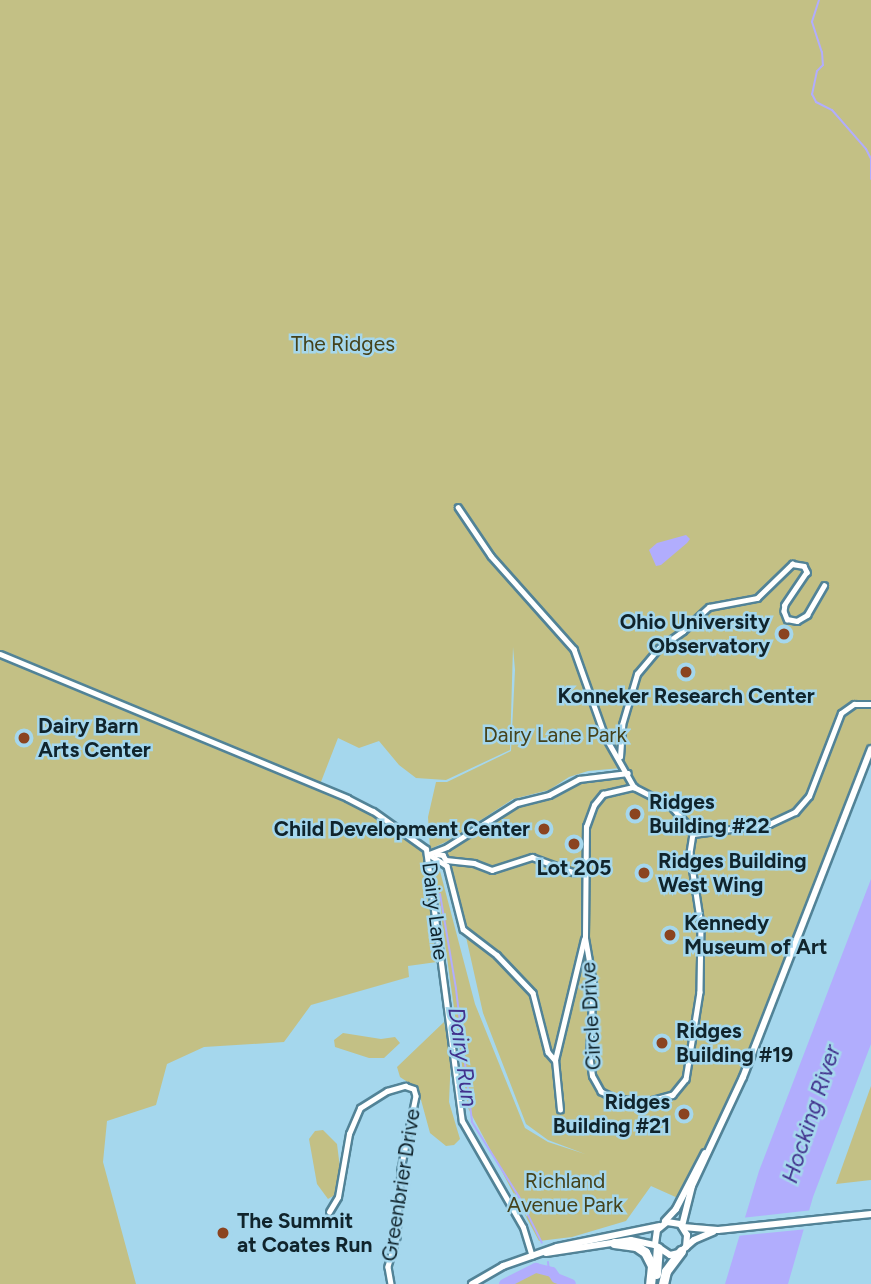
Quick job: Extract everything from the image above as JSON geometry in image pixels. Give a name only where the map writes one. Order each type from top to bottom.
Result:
[{"type":"highway","points":[[614,1243],[636,1246],[645,1252],[652,1266],[651,1284]]},
{"type":"highway","points":[[651,1284],[657,1247]]},
{"type":"highway","points":[[663,1284],[667,1271],[683,1249]]},
{"type":"main road","points":[[683,1249],[687,1238],[682,1226],[692,1186],[743,1077],[871,749]]},
{"type":"main road","points":[[657,1247],[655,1235],[676,1209],[700,1159],[711,1146]]},
{"type":"main road","points":[[544,1253],[557,1247],[673,1222],[682,1226],[718,1230],[871,1214]]},
{"type":"main road","points":[[472,1284],[503,1266],[544,1253],[636,1239],[670,1255],[703,1235],[718,1230]]},
{"type":"street","points":[[458,507],[491,556],[572,645],[608,741],[620,757],[634,787],[676,811],[693,834],[769,824],[795,812],[809,796],[841,713],[853,704],[871,704]]},
{"type":"street","points":[[620,757],[622,724],[637,674],[659,648],[709,607],[758,598],[792,564],[804,566],[807,572],[785,605],[787,619],[797,621],[807,615],[824,586]]},
{"type":"street","name":"Dairy Lane","points":[[0,654],[355,801],[407,834],[428,854],[462,1121],[523,1227],[532,1256]]},
{"type":"street","points":[[428,854],[447,847],[517,803],[549,795],[579,779],[628,773]]},
{"type":"street","name":"Circle Drive","points":[[634,787],[610,791],[594,805],[586,827],[584,872],[585,938],[593,975],[589,1055],[595,1085],[607,1096],[622,1101],[657,1100],[673,1095],[683,1086],[690,1065],[700,992],[700,908],[690,853],[693,834]]},
{"type":"street","points":[[428,854],[443,855],[446,860],[474,863],[496,871],[525,858],[537,858],[573,872],[584,872]]},
{"type":"street","points":[[428,854],[447,866],[463,929],[498,954],[533,993],[548,1052],[555,1060]]},
{"type":"street","points":[[561,1110],[555,1060],[579,952],[585,938]]},
{"type":"street","name":"Greenbrier Drive","points":[[329,1212],[338,1197],[352,1123],[360,1108],[387,1091],[405,1086],[414,1089],[416,1096],[401,1169],[397,1237],[388,1267],[391,1284]]},
{"type":"green space","name":"The Ridges","points":[[0,0],[871,0],[871,749],[721,1126],[680,1199],[651,1186],[626,1221],[572,1237],[539,1241],[468,1108],[435,872],[440,871],[475,1004],[525,1128],[548,1142],[585,1154],[548,1140],[526,1124],[483,1013],[447,852],[482,827],[519,807],[550,799],[580,783],[627,778],[624,765],[610,746],[576,653],[563,640],[574,656],[598,729],[621,768],[588,771],[569,777],[549,790],[513,799],[450,840],[430,849],[428,817],[436,782],[447,782],[511,751],[515,670],[513,647],[510,750],[446,780],[416,778],[399,765],[379,741],[359,748],[338,738],[319,787],[370,809],[428,854],[437,962],[408,966],[409,977],[311,1005],[284,1042],[204,1047],[167,1064],[156,1105],[107,1121],[103,1162],[136,1284],[0,1284]]},
{"type":"green space","points":[[444,1022],[451,1057],[449,1102],[460,1139],[454,1145],[446,1146],[430,1133],[418,1089],[400,1077],[397,1067]]},
{"type":"green space","points":[[343,1033],[381,1039],[395,1037],[400,1043],[384,1058],[369,1058],[335,1047],[334,1040]]},
{"type":"green space","points":[[871,1086],[871,1180],[836,1184]]},
{"type":"green space","points":[[323,1130],[337,1144],[340,1168],[335,1195],[328,1199],[317,1184],[309,1139],[315,1131]]},
{"type":"green space","points":[[533,1267],[547,1271],[561,1284],[501,1284]]},
{"type":"water","points":[[686,535],[690,539],[687,543],[661,565],[656,566],[649,550],[657,543]]},
{"type":"water","name":"Hocking River","points":[[871,879],[871,1044],[813,1197],[788,1284],[725,1284],[759,1171]]},
{"type":"pier","points":[[813,1210],[808,1229],[736,1236],[741,1218]]},
{"type":"waterway","points":[[819,0],[812,22],[822,52],[823,65],[817,71],[812,94],[816,102],[832,110],[866,149],[871,159],[871,179]]},
{"type":"waterway","name":"Dairy Run","points":[[440,894],[456,989],[472,1122],[519,1197],[542,1243]]},
{"type":"waterway","name":"Dairy Run","points":[[548,1262],[549,1271]]},
{"type":"waterway","points":[[504,1284],[536,1268],[552,1272],[556,1278],[571,1284]]},
{"type":"place","name":"Ohio University Observatory","points":[[784,634]]},
{"type":"place","name":"Konneker Research Center","points":[[686,672]]},
{"type":"place","name":"Dairy Barn Arts Center","points":[[24,738]]},
{"type":"place","name":"Ridges Building #22","points":[[635,814]]},
{"type":"place","name":"Child Development Center","points":[[544,829]]},
{"type":"place","name":"Lot 205","points":[[574,844]]},
{"type":"place","name":"Ridges Building West Wing","points":[[644,873]]},
{"type":"place","name":"Kennedy Museum of Art","points":[[670,935]]},
{"type":"place","name":"Ridges Building #19","points":[[662,1043]]},
{"type":"place","name":"Ridges Building #21","points":[[684,1114]]},
{"type":"place","name":"The Summit at Coates Run","points":[[223,1233]]},
{"type":"park label","name":"Dairy Lane Park","points":[[555,735]]},
{"type":"park label","name":"Richland Avenue Park","points":[[565,1193]]}]
